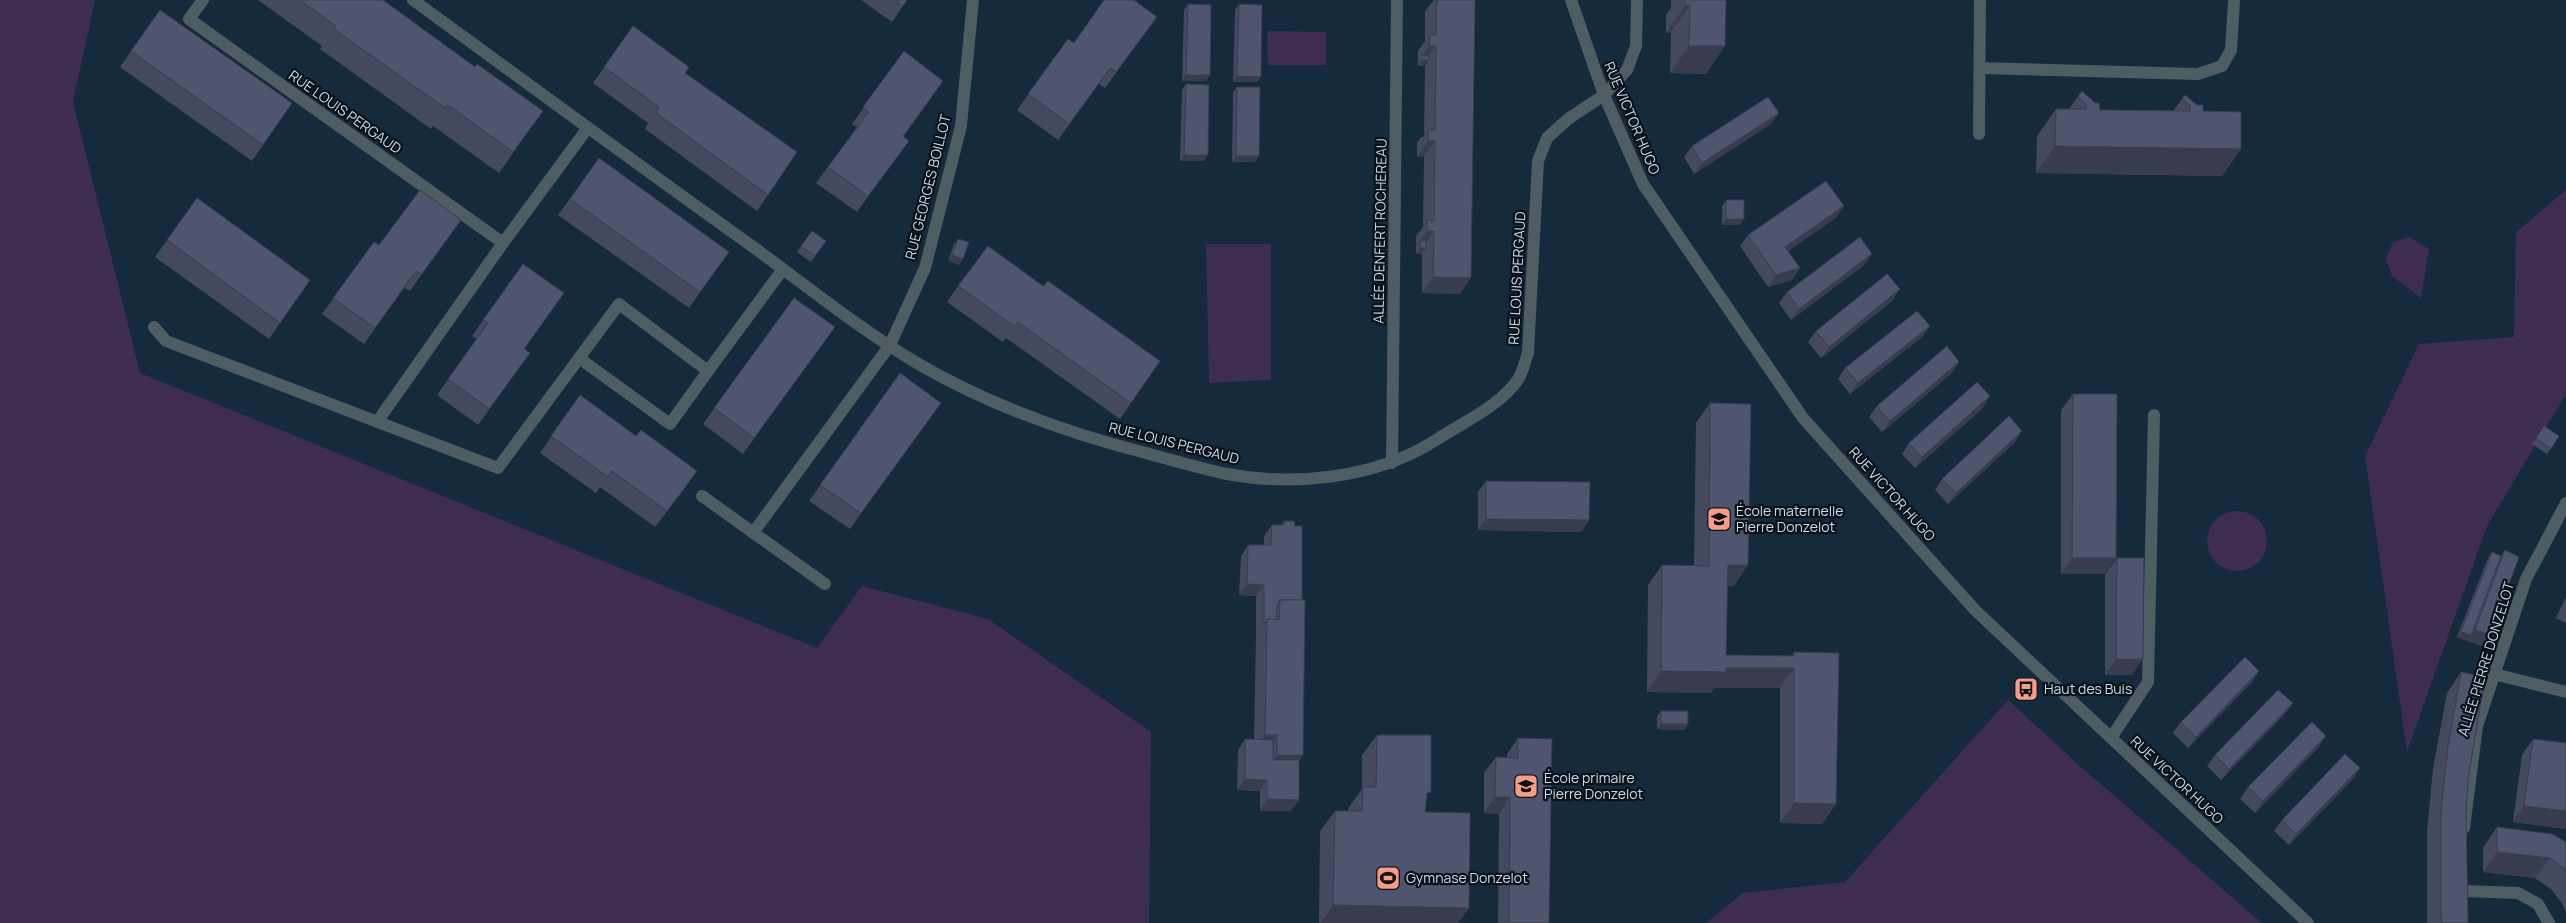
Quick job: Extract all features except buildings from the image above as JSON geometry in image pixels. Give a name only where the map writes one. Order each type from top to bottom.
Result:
[{"type":"street","name":"RUE LOUIS PERGAUD","points":[[202,0],[189,19],[503,243]]},
{"type":"street","name":"RUE LOUIS PERGAUD","points":[[413,0],[495,58],[587,129],[890,345],[921,365],[986,400],[1042,422],[1112,445],[1224,473],[1262,478],[1333,476],[1392,463],[1425,446],[1499,400],[1519,377],[1528,353],[1538,161],[1547,138],[1568,119],[1604,95],[1627,70],[1636,46],[1637,0]]},
{"type":"street","name":"RUE GEORGES BOILLOT","points":[[890,345],[925,268],[961,126],[973,0]]},
{"type":"street","name":"ALLÉE DENFERT ROCHEREAU","points":[[1392,463],[1397,0]]},
{"type":"street","name":"RUE VICTOR HUGO","points":[[1571,0],[1604,95],[1643,184],[1803,418],[1976,610],[2308,923]]},
{"type":"street","points":[[1979,134],[1980,0]]},
{"type":"street","points":[[1980,68],[2198,74],[2222,66],[2231,50],[2234,0]]},
{"type":"street","points":[[377,422],[503,243],[587,129]]},
{"type":"street","points":[[579,358],[670,424],[783,269]]},
{"type":"street","points":[[154,327],[166,341],[498,468],[619,304],[708,371]]},
{"type":"street","points":[[754,533],[890,345]]},
{"type":"street","points":[[2111,738],[2148,682],[2154,415]]},
{"type":"street","points":[[702,496],[826,584]]},
{"type":"street","name":"ALLÉE PIERRE DONZELOT","points":[[2463,843],[2471,765],[2478,726],[2526,579],[2566,503]]},
{"type":"street","points":[[2494,674],[2566,692]]},
{"type":"street","points":[[2465,907],[2464,886],[2518,893],[2538,904],[2549,923]]},
{"type":"shaded area","points":[[0,0],[95,0],[73,102],[140,373],[817,648],[862,586],[988,619],[1151,732],[1149,923],[0,923]]},
{"type":"shaded area","points":[[1267,31],[1326,32],[1326,65],[1268,65]]},
{"type":"shaded area","points":[[2566,190],[2566,394],[2487,526],[2407,752],[2365,456],[2419,344],[2514,337],[2516,232]]},
{"type":"shaded area","points":[[2409,237],[2429,249],[2421,298],[2392,276],[2386,259],[2393,242]]},
{"type":"shaded area","points":[[1206,244],[1271,244],[1271,380],[1209,383]]},
{"type":"shaded area","points":[[2231,511],[2243,511],[2254,516],[2262,524],[2267,535],[2265,553],[2254,566],[2243,571],[2231,571],[2220,566],[2212,558],[2207,547],[2207,535],[2212,524],[2220,516]]},
{"type":"shaded area","points":[[2008,700],[2082,768],[2262,923],[1706,923],[1743,893],[1845,882]]},
{"type":"place","name":"École maternelle Pierre Donzelot","points":[[1719,519]]},
{"type":"place","name":"Haut des Buis","points":[[2026,689]]},
{"type":"place","name":"École primaire Pierre Donzelot","points":[[1526,786]]},
{"type":"place","name":"Gymnase Donzelot","points":[[1388,878]]}]
